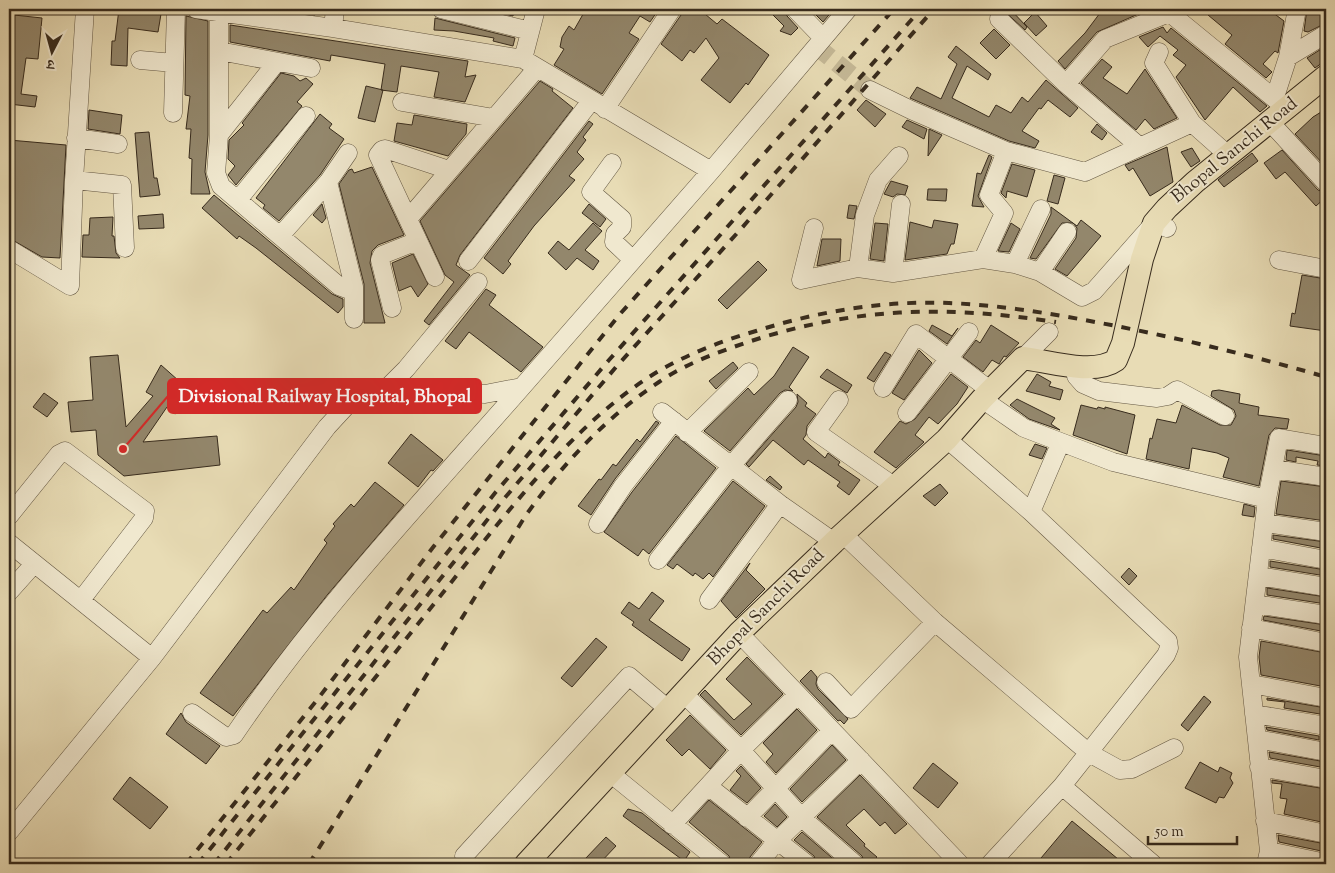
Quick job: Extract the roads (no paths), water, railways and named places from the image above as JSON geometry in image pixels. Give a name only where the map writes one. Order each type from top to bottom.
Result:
[{"type":"main road","name":"Bhopal Sanchi Road","points":[[526,864],[739,633],[838,538],[947,439],[1020,360],[1076,376],[1102,377],[1119,370],[1126,363],[1136,333],[1163,220],[1277,109],[1326,76]]},
{"type":"main road","points":[[1020,360],[1086,367],[1104,366],[1116,360],[1123,343],[1142,259],[1163,220]]},
{"type":"street","points":[[9,249],[70,286],[76,138],[85,9]]},
{"type":"street","points":[[172,113],[176,9]]},
{"type":"street","points":[[196,9],[284,14],[333,28],[530,64],[710,171]]},
{"type":"street","points":[[333,28],[335,9]]},
{"type":"street","points":[[441,9],[484,14],[530,31]]},
{"type":"street","points":[[408,219],[494,118],[530,64],[530,31],[536,9]]},
{"type":"street","points":[[468,261],[598,105],[672,9]]},
{"type":"street","points":[[795,9],[823,38]]},
{"type":"street","points":[[192,712],[226,736],[234,735],[261,695],[370,561],[633,260],[848,9]]},
{"type":"street","points":[[1277,109],[1296,14],[1280,9]]},
{"type":"street","points":[[1066,84],[1105,39],[1176,10],[1277,109],[1326,183]]},
{"type":"street","points":[[225,11],[219,51],[219,134],[216,173],[221,186],[339,286],[347,289],[354,287]]},
{"type":"street","points":[[999,19],[1066,84],[1139,146]]},
{"type":"street","points":[[1288,56],[1326,33]]},
{"type":"street","points":[[219,51],[311,68]]},
{"type":"street","points":[[1159,52],[1154,63],[1192,123],[1228,155]]},
{"type":"street","points":[[140,60],[174,63]]},
{"type":"street","points":[[219,134],[276,62]]},
{"type":"street","points":[[870,90],[1006,151],[1085,172],[1192,123]]},
{"type":"street","points":[[402,102],[494,118]]},
{"type":"street","points":[[238,200],[306,116]]},
{"type":"street","points":[[76,138],[118,144]]},
{"type":"street","points":[[435,276],[378,158],[380,152],[386,150],[449,170]]},
{"type":"street","points":[[983,259],[1004,212],[989,195],[1006,151]]},
{"type":"street","points":[[280,236],[328,182],[348,153]]},
{"type":"street","points":[[858,268],[869,206],[878,180],[899,156]]},
{"type":"street","points":[[612,163],[591,192],[622,219],[624,223],[614,238],[614,242],[633,260]]},
{"type":"street","points":[[74,180],[122,185],[125,248]]},
{"type":"street","points":[[328,182],[354,287],[354,320]]},
{"type":"street","points":[[893,273],[901,204]]},
{"type":"street","points":[[1015,264],[1041,209]]},
{"type":"street","points":[[814,228],[801,280],[858,268],[893,273],[983,259],[1015,264],[1040,272],[1076,295],[1088,295],[1163,220]]},
{"type":"street","points":[[1040,272],[1067,232]]},
{"type":"street","points":[[392,308],[380,260],[382,255],[417,241]]},
{"type":"street","points":[[1279,260],[1324,266]]},
{"type":"street","points":[[386,389],[406,369],[478,282]]},
{"type":"street","points":[[907,413],[969,332]]},
{"type":"street","points":[[1020,360],[1049,332]]},
{"type":"street","points":[[883,388],[916,334],[949,359],[1024,428],[1060,444],[1113,462],[1268,499]]},
{"type":"street","points":[[687,433],[749,372]]},
{"type":"street","points":[[1076,376],[1083,384],[1099,391],[1157,398],[1168,396],[1177,390],[1225,416]]},
{"type":"street","points":[[9,832],[152,658],[328,427],[350,401],[386,389],[485,394],[522,386]]},
{"type":"street","points":[[658,560],[731,466],[788,400]]},
{"type":"street","points":[[839,400],[816,432],[895,487]]},
{"type":"street","points":[[598,524],[668,417],[780,504],[838,538],[1089,753],[1120,770],[1132,769],[1174,748]]},
{"type":"street","points":[[1326,446],[1279,438],[1261,548],[1248,657],[1268,858],[1326,863]]},
{"type":"street","points":[[947,439],[1031,512],[1168,641],[1169,648],[1166,656],[1062,786],[990,864]]},
{"type":"street","points":[[1031,512],[1060,444]]},
{"type":"street","points":[[9,516],[59,454],[64,451],[145,511],[144,518],[81,600]]},
{"type":"street","points":[[1274,468],[1326,477]]},
{"type":"street","points":[[709,600],[780,504]]},
{"type":"street","points":[[1265,523],[1326,532]]},
{"type":"street","points":[[9,543],[152,658]]},
{"type":"street","points":[[1261,548],[1326,560]]},
{"type":"street","points":[[9,592],[34,564]]},
{"type":"street","points":[[1258,576],[1326,587]]},
{"type":"street","points":[[1255,604],[1326,615]]},
{"type":"street","points":[[826,682],[851,709],[934,622]]},
{"type":"street","points":[[1251,628],[1326,643]]},
{"type":"street","points":[[739,633],[960,864]]},
{"type":"street","points":[[464,856],[629,676],[676,701],[741,750],[802,818],[855,864]]},
{"type":"street","points":[[1251,684],[1326,698]]},
{"type":"street","points":[[672,824],[741,750],[797,695]]},
{"type":"street","points":[[1254,714],[1326,726]]},
{"type":"street","points":[[747,818],[832,730]]},
{"type":"street","points":[[1257,740],[1326,752]]},
{"type":"street","points":[[758,864],[777,841],[861,760]]},
{"type":"street","points":[[1260,767],[1326,779]]},
{"type":"street","points":[[610,773],[722,864]]},
{"type":"street","points":[[708,786],[808,864]]},
{"type":"street","points":[[1062,786],[1153,864]]},
{"type":"street","points":[[1265,821],[1326,834]]},
{"type":"tunnel","points":[[816,46],[870,90]]},
{"type":"railway","points":[[186,864],[317,700],[434,546],[620,314],[894,9]]},
{"type":"railway","points":[[198,864],[495,493],[609,360],[921,9]]},
{"type":"railway","points":[[214,864],[503,500],[616,367],[740,230],[934,9]]},
{"type":"railway","points":[[226,864],[486,539],[538,477],[594,419],[625,394],[657,372],[693,354],[743,335],[787,322],[850,309],[911,303],[970,304],[1058,315],[1116,326],[1222,349],[1326,377]]},
{"type":"railway","points":[[309,864],[526,515],[586,442],[621,410],[659,382],[690,364],[745,343],[785,331],[862,316],[899,313],[976,313],[1056,322]]},
{"type":"place","name":"Divisional Railway Hospital, Bhopal","points":[[123,449]]}]
